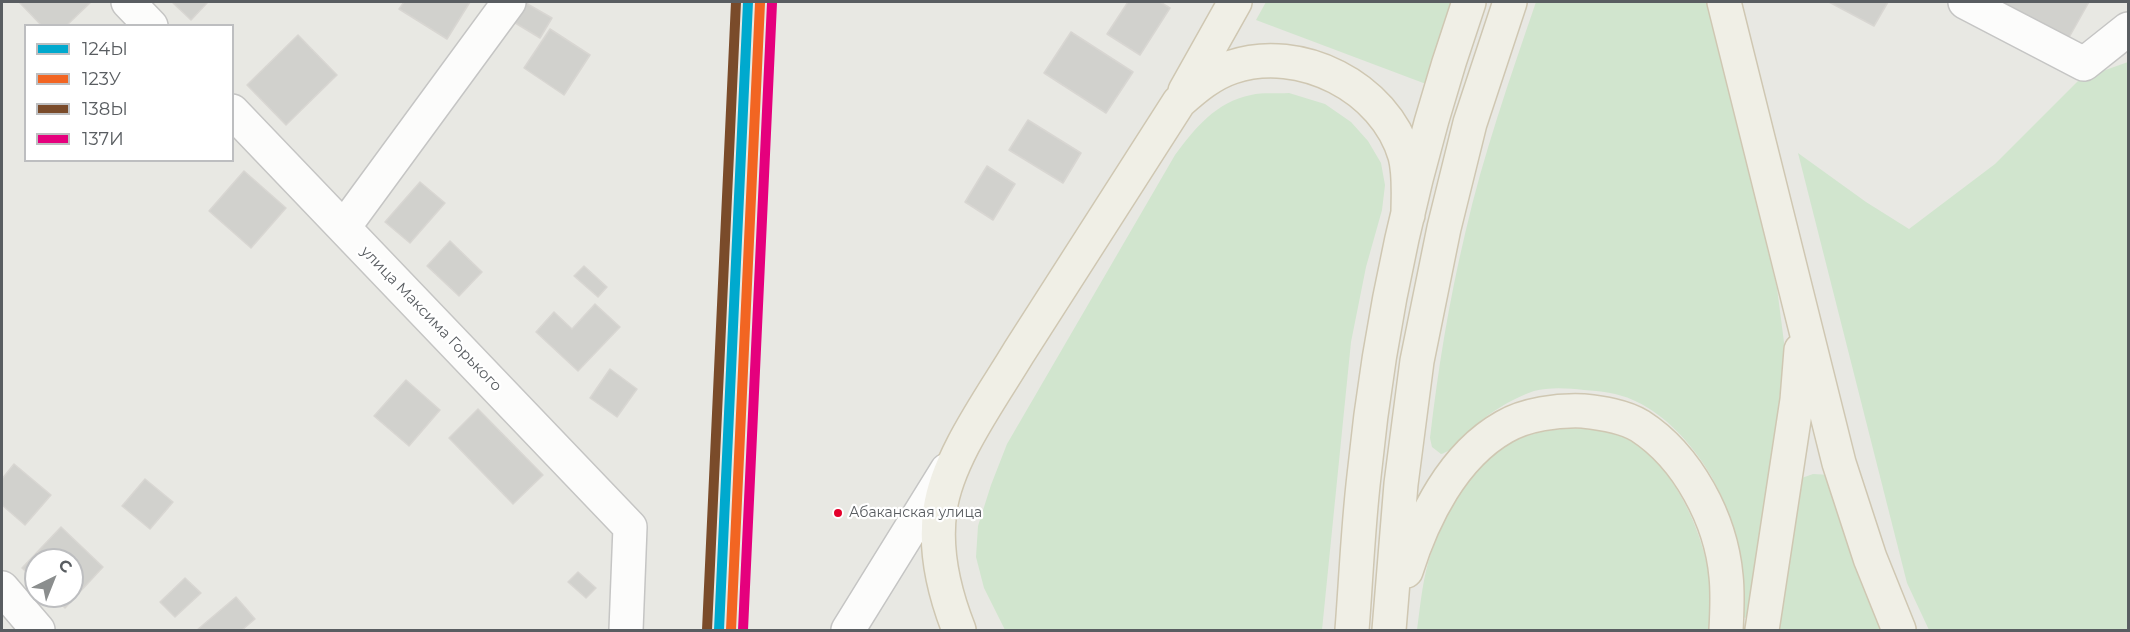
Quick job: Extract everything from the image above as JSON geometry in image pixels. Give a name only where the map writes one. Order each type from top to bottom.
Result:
[{"type":"main road","points":[[958,630],[941,573],[937,543],[940,509],[949,475],[987,404],[1179,102],[1235,2]]},
{"type":"main road","points":[[1352,630],[1365,464],[1381,351],[1408,215],[1433,112],[1469,2]]},
{"type":"main road","points":[[1390,630],[1401,484],[1417,361],[1443,228],[1470,123],[1510,2]]},
{"type":"main road","points":[[1724,2],[1839,463],[1870,558],[1899,630]]},
{"type":"main road","points":[[1179,102],[1204,80],[1232,67],[1245,64],[1279,62],[1304,65],[1326,72],[1366,97],[1384,115],[1397,136],[1407,165],[1408,215]]},
{"type":"main road","points":[[1762,630],[1801,365],[1800,327],[1795,287]]},
{"type":"main road","points":[[1390,630],[1399,591],[1422,525],[1450,478],[1467,457],[1486,439],[1505,426],[1526,418],[1570,411],[1617,416],[1638,425],[1672,454],[1689,478],[1712,521],[1721,548],[1726,575],[1726,630]]},
{"type":"street","points":[[128,2],[149,24]]},
{"type":"street","points":[[344,227],[508,2]]},
{"type":"street","points":[[1965,2],[2084,64],[2128,29]]},
{"type":"street","name":"улица Максима Горького","points":[[234,113],[630,527],[626,630]]},
{"type":"street","points":[[848,630],[987,404]]},
{"type":"street","points":[[2,588],[38,630]]},
{"type":"green space","points":[[1266,2],[1456,2],[1426,84],[1256,20]]},
{"type":"green space","points":[[1536,2],[1708,2],[1777,288],[1785,350],[1754,619],[1741,617],[1733,537],[1726,508],[1718,489],[1696,452],[1666,421],[1650,409],[1627,398],[1609,393],[1565,388],[1534,391],[1494,411],[1446,452],[1441,454],[1432,447],[1430,438],[1440,361],[1472,204]]},
{"type":"green space","points":[[2128,62],[2128,630],[1929,630],[1907,583],[1798,153],[1866,202],[1909,229],[1995,164],[2080,79]]},
{"type":"green space","points":[[1289,93],[1325,104],[1351,122],[1368,141],[1381,163],[1385,185],[1382,210],[1366,267],[1351,342],[1322,630],[1005,630],[984,588],[976,557],[978,526],[1007,444],[1175,155],[1190,135],[1217,110],[1239,98],[1260,94]]},
{"type":"green space","points":[[1571,428],[1612,433],[1631,441],[1649,454],[1678,491],[1698,533],[1705,555],[1710,589],[1709,630],[1417,630],[1424,580],[1434,546],[1450,511],[1471,478],[1498,452],[1526,436]]},
{"type":"green space","points":[[1813,474],[1831,475],[1888,630],[1775,630],[1799,479]]},
{"type":"building","points":[[19,2],[91,2],[68,24],[40,24]]},
{"type":"building","points":[[208,2],[191,20],[173,3]]},
{"type":"building","points":[[404,2],[470,2],[447,39],[399,9]]},
{"type":"building","points":[[524,2],[552,18],[540,38],[512,21]]},
{"type":"building","points":[[1128,2],[1160,2],[1170,8],[1140,55],[1107,34]]},
{"type":"building","points":[[1829,2],[1888,2],[1874,26]]},
{"type":"building","points":[[1991,2],[2089,2],[2067,41]]},
{"type":"building","points":[[550,29],[590,55],[564,95],[524,68]]},
{"type":"building","points":[[1071,32],[1133,72],[1106,113],[1044,73]]},
{"type":"building","points":[[298,35],[337,75],[286,125],[247,85]]},
{"type":"building","points":[[1028,120],[1081,153],[1063,183],[1009,150]]},
{"type":"building","points":[[987,166],[1015,184],[993,220],[965,202]]},
{"type":"building","points":[[244,171],[286,208],[251,248],[209,211]]},
{"type":"building","points":[[420,182],[445,203],[410,243],[385,222]]},
{"type":"building","points":[[450,241],[482,272],[459,296],[427,266]]},
{"type":"building","points":[[584,266],[607,287],[598,297],[574,276]]},
{"type":"building","points":[[595,304],[620,327],[578,371],[536,332],[554,312],[572,329]]},
{"type":"building","points":[[610,369],[637,389],[617,417],[590,398]]},
{"type":"building","points":[[406,380],[440,410],[409,446],[374,416]]},
{"type":"building","points":[[478,409],[543,475],[513,504],[449,438]]},
{"type":"building","points":[[14,464],[51,495],[25,525],[2,505],[2,479]]},
{"type":"building","points":[[145,479],[173,502],[150,529],[122,506]]},
{"type":"building","points":[[61,527],[83,548],[41,548]]},
{"type":"building","points":[[84,549],[103,567],[84,588]]},
{"type":"building","points":[[578,572],[596,588],[586,598],[568,582]]},
{"type":"building","points":[[185,578],[201,593],[175,617],[160,602]]},
{"type":"building","points":[[236,597],[255,619],[242,630],[197,630]]},
{"type":"transit line","name":"138Ы","points":[[707,630],[736,2]]},
{"type":"transit line","name":"124Ы","points":[[719,630],[748,2]]},
{"type":"transit line","name":"123У","points":[[731,630],[760,3]]},
{"type":"transit line","name":"137И","points":[[743,630],[772,3]]},
{"type":"place","name":"Абаканская улица","points":[[838,513]]}]
